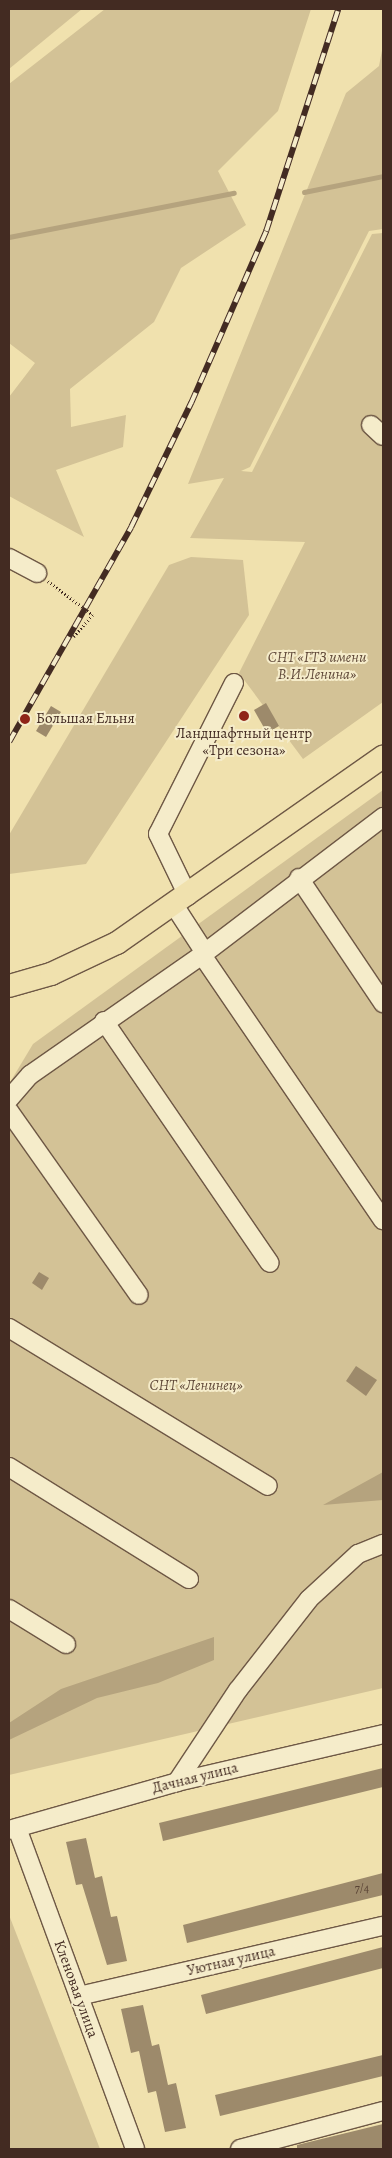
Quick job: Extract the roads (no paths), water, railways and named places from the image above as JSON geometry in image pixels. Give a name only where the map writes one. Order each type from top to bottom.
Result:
[{"type":"main road","points":[[9,986],[52,974],[117,943],[383,757]]},
{"type":"street","points":[[9,558],[37,573]]},
{"type":"street","points":[[234,683],[158,834],[181,900],[203,954],[383,1220]]},
{"type":"street","points":[[9,1099],[30,1075],[104,1021],[203,954],[299,878],[383,817]]},
{"type":"street","points":[[299,878],[383,1003]]},
{"type":"street","points":[[104,1021],[270,1263]]},
{"type":"street","points":[[9,1111],[139,1294]]},
{"type":"street","points":[[9,1328],[268,1486]]},
{"type":"street","points":[[9,1467],[189,1579]]},
{"type":"street","points":[[177,1782],[238,1690],[309,1598],[358,1554],[383,1544]]},
{"type":"street","points":[[9,1609],[66,1644]]},
{"type":"street","name":"Дачная улица","points":[[13,1829],[177,1782],[383,1734]]},
{"type":"street","name":"Кленовая улица","points":[[13,1829],[79,1996],[135,2149]]},
{"type":"street","name":"Уютная улица","points":[[79,1996],[383,1926]]},
{"type":"street","points":[[240,2149],[383,2111]]},
{"type":"waterway","points":[[304,192],[383,176]]},
{"type":"waterway","points":[[9,237],[234,193]]},
{"type":"railway","points":[[9,742],[131,527],[191,403],[266,231],[338,9]]},
{"type":"place","name":"Ландшафтный центр «Три сезона»","points":[[244,716]]},
{"type":"place","name":"Большая Ельня","points":[[25,719]]},
{"type":"park label","name":"СНТ «ГТЗ имени В.И.Ленина»","points":[[317,666]]},
{"type":"park label","name":"СНТ «Ленинец»","points":[[196,1386]]}]
